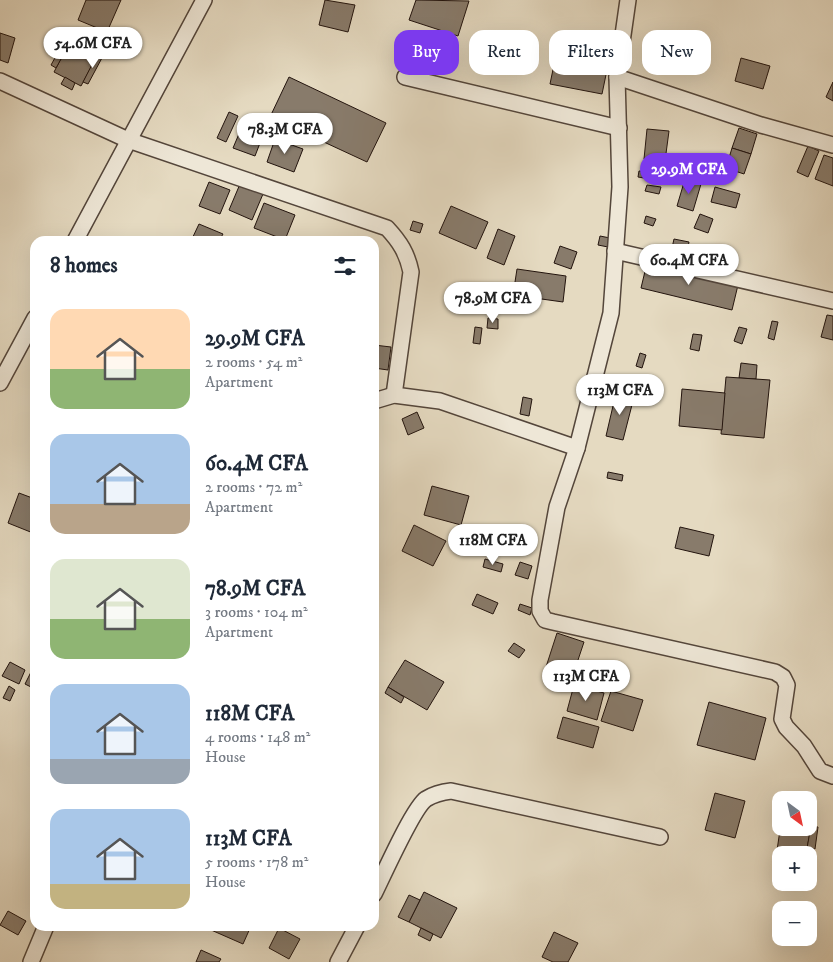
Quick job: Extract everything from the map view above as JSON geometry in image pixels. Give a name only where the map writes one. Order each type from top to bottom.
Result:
[{"type":"street","points":[[78,236],[204,0]]},
{"type":"street","points":[[628,0],[617,78],[620,187],[611,313],[577,448],[557,507],[540,600],[540,611],[545,620],[775,672],[783,677],[787,686],[782,719],[786,727],[804,746],[820,771],[833,776]]},
{"type":"street","points":[[405,77],[618,128]]},
{"type":"street","points":[[617,78],[761,125],[833,145]]},
{"type":"street","points":[[0,81],[128,140],[387,228],[400,242],[408,258],[411,272],[394,395]]},
{"type":"street","points":[[616,251],[833,300]]},
{"type":"street","points":[[0,383],[30,327]]},
{"type":"street","points":[[379,400],[394,395],[440,401],[577,448]]},
{"type":"street","points":[[379,884],[424,800],[439,792],[451,791],[660,837]]},
{"type":"street","points":[[31,962],[44,931]]},
{"type":"street","points":[[338,962],[354,931]]},
{"type":"building","points":[[86,0],[121,0],[107,32],[78,20]]},
{"type":"building","points":[[325,0],[355,5],[348,32],[319,25]]},
{"type":"building","points":[[416,0],[469,1],[459,33],[459,30],[440,30],[409,20]]},
{"type":"building","points":[[0,33],[15,38],[8,63],[0,60]]},
{"type":"building","points":[[74,34],[101,49],[81,86],[54,72]]},
{"type":"building","points":[[66,38],[71,41],[56,68],[51,65]]},
{"type":"building","points":[[98,53],[103,56],[88,84],[83,82]]},
{"type":"building","points":[[741,58],[770,66],[763,89],[735,81]]},
{"type":"building","points":[[552,75],[606,75],[602,94],[550,84]]},
{"type":"building","points":[[65,77],[75,83],[72,90],[61,84]]},
{"type":"building","points":[[289,77],[386,123],[367,162],[270,117]]},
{"type":"building","points":[[833,82],[833,101],[826,97]]},
{"type":"building","points":[[229,112],[238,116],[226,142],[217,138]]},
{"type":"building","points":[[244,122],[265,130],[255,156],[233,148]]},
{"type":"building","points":[[739,128],[757,134],[751,154],[732,148]]},
{"type":"building","points":[[647,129],[669,131],[665,161],[644,159]]},
{"type":"building","points":[[275,139],[303,149],[294,172],[267,162]]},
{"type":"building","points":[[808,146],[819,151],[808,177],[797,172]]},
{"type":"building","points":[[732,148],[751,154],[744,174],[726,168]]},
{"type":"building","points":[[824,155],[833,158],[833,186],[815,179]]},
{"type":"building","points":[[639,171],[651,172],[650,179],[638,177]]},
{"type":"building","points":[[685,179],[701,184],[693,211],[677,206]]},
{"type":"building","points":[[209,182],[230,190],[220,214],[199,206]]},
{"type":"building","points":[[240,184],[263,194],[252,220],[229,210]]},
{"type":"building","points":[[647,185],[661,187],[659,194],[645,191]]},
{"type":"building","points":[[715,187],[740,194],[736,208],[711,202]]},
{"type":"building","points":[[264,203],[295,215],[287,236],[275,236],[254,228]]},
{"type":"building","points":[[451,206],[488,222],[476,249],[439,233]]},
{"type":"building","points":[[700,214],[713,219],[708,233],[694,228]]},
{"type":"building","points":[[646,216],[656,219],[653,226],[644,223]]},
{"type":"building","points":[[413,221],[423,224],[420,233],[410,230]]},
{"type":"building","points":[[199,224],[223,234],[222,236],[193,236]]},
{"type":"building","points":[[498,229],[515,236],[504,265],[487,258]]},
{"type":"building","points":[[600,236],[610,238],[608,247],[598,245]]},
{"type":"building","points":[[674,239],[689,242],[687,252],[672,248]]},
{"type":"building","points":[[560,246],[577,252],[571,269],[554,263]]},
{"type":"building","points":[[647,263],[738,285],[732,310],[641,288]]},
{"type":"building","points":[[517,269],[566,276],[563,302],[513,295]]},
{"type":"building","points":[[827,315],[833,316],[833,340],[821,337]]},
{"type":"building","points":[[488,318],[498,319],[498,329],[487,328]]},
{"type":"building","points":[[772,321],[778,322],[774,340],[768,338]]},
{"type":"building","points":[[475,327],[482,328],[480,344],[473,343]]},
{"type":"building","points":[[739,327],[747,329],[742,344],[734,341]]},
{"type":"building","points":[[693,334],[702,335],[699,351],[690,349]]},
{"type":"building","points":[[379,346],[391,347],[388,370],[379,369]]},
{"type":"building","points":[[640,353],[646,355],[642,368],[636,366]]},
{"type":"building","points":[[741,363],[757,365],[756,379],[739,378]]},
{"type":"building","points":[[726,377],[770,380],[764,438],[721,434]]},
{"type":"building","points":[[682,389],[725,393],[722,430],[679,426]]},
{"type":"building","points":[[616,393],[634,397],[623,440],[606,436]]},
{"type":"building","points":[[523,397],[532,399],[529,416],[520,414]]},
{"type":"building","points":[[417,412],[424,428],[408,435],[402,419]]},
{"type":"building","points":[[608,472],[623,475],[622,481],[607,478]]},
{"type":"building","points":[[432,486],[469,496],[461,525],[424,515]]},
{"type":"building","points":[[19,493],[30,497],[30,532],[8,523]]},
{"type":"building","points":[[414,525],[446,541],[433,566],[402,551]]},
{"type":"building","points":[[680,527],[714,535],[709,556],[675,548]]},
{"type":"building","points":[[454,535],[461,537],[458,547],[451,545]]},
{"type":"building","points":[[485,559],[503,564],[501,572],[483,567]]},
{"type":"building","points":[[520,562],[532,566],[528,579],[515,575]]},
{"type":"building","points":[[477,594],[498,603],[493,614],[472,605]]},
{"type":"building","points":[[520,604],[532,608],[530,615],[518,610]]},
{"type":"building","points":[[557,633],[584,642],[572,678],[545,670]]},
{"type":"building","points":[[514,643],[525,650],[519,658],[508,651]]},
{"type":"building","points":[[405,660],[444,682],[427,710],[388,687]]},
{"type":"building","points":[[10,662],[25,670],[19,684],[2,676]]},
{"type":"building","points":[[30,674],[30,686],[25,684]]},
{"type":"building","points":[[574,685],[604,693],[597,720],[567,711]]},
{"type":"building","points":[[9,686],[15,690],[10,701],[3,698]]},
{"type":"building","points":[[388,687],[404,697],[401,703],[385,693]]},
{"type":"building","points":[[611,691],[643,700],[633,731],[601,721]]},
{"type":"building","points":[[709,702],[766,718],[755,760],[697,745]]},
{"type":"building","points":[[563,717],[599,727],[593,748],[557,738]]},
{"type":"building","points":[[715,793],[745,801],[735,838],[705,830]]},
{"type":"building","points":[[779,836],[809,836],[808,846],[778,846]]},
{"type":"building","points":[[809,836],[817,836],[815,846],[807,846]]},
{"type":"building","points":[[424,892],[457,908],[441,938],[409,922]]},
{"type":"building","points":[[409,895],[420,900],[409,922],[398,917]]},
{"type":"building","points":[[8,911],[26,921],[18,935],[0,925]]},
{"type":"building","points":[[421,928],[433,934],[430,941],[418,935]]},
{"type":"building","points":[[213,931],[249,931],[243,944]]},
{"type":"building","points":[[278,931],[285,931],[300,939],[289,959],[269,948]]},
{"type":"building","points":[[554,932],[578,943],[568,962],[553,962],[542,957]]},
{"type":"building","points":[[201,950],[221,959],[219,962],[196,962]]}]
